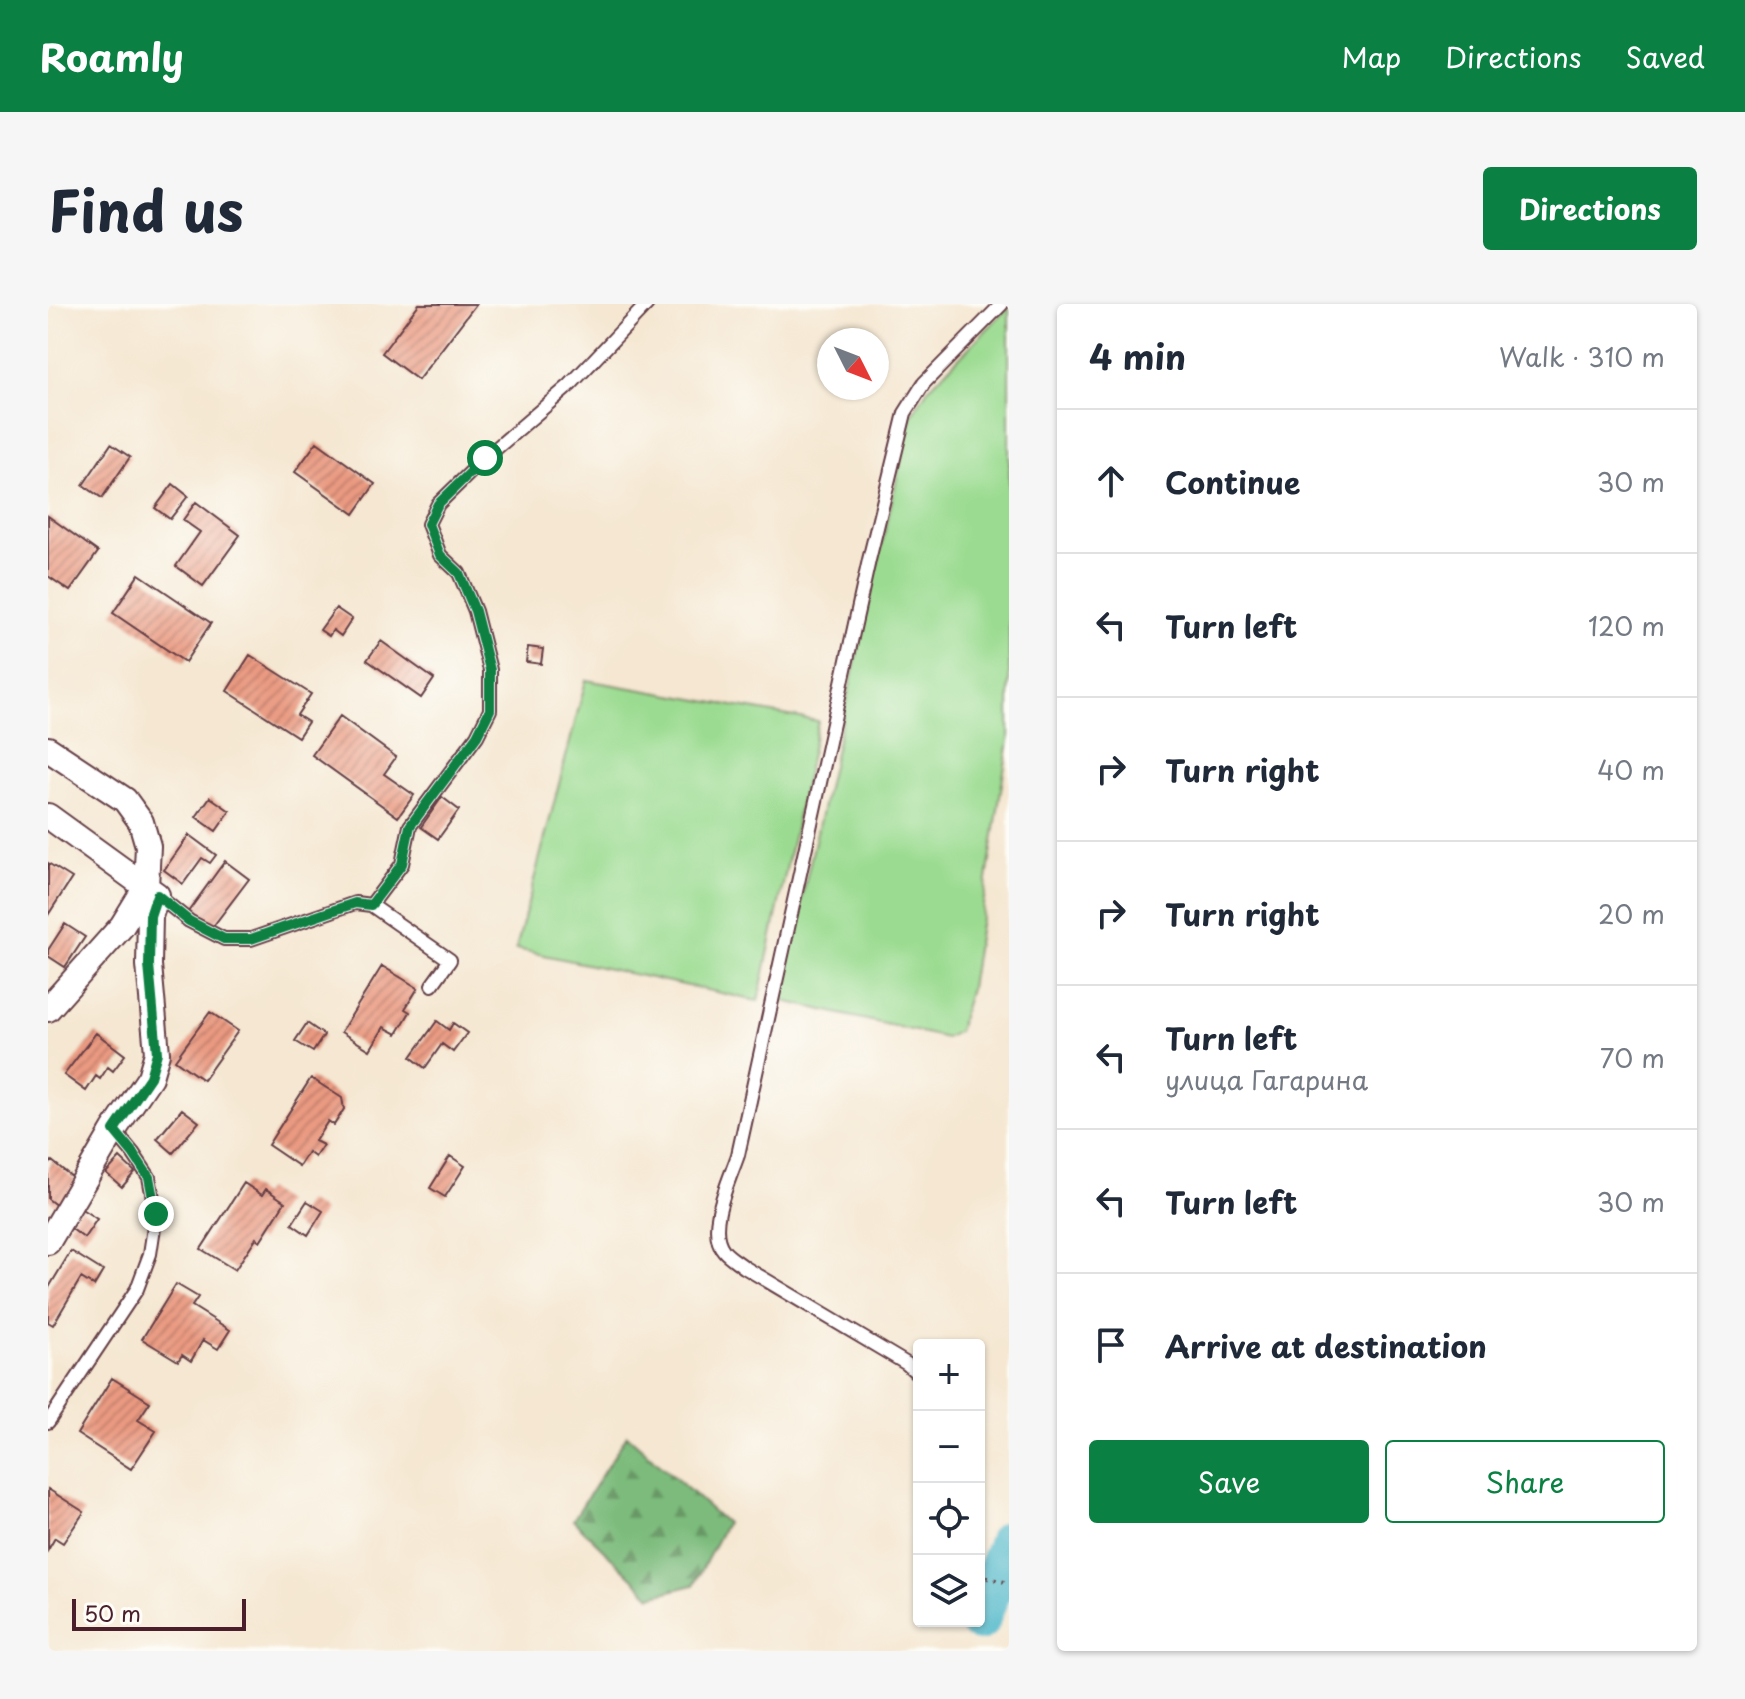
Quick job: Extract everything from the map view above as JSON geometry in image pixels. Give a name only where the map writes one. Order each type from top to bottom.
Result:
[{"type":"street","points":[[48,749],[125,800],[141,822],[148,846],[151,891],[149,965],[157,1053],[150,1077],[114,1130],[48,1242]]},
{"type":"street","points":[[48,816],[151,891]]},
{"type":"street","points":[[48,1009],[151,891]]},
{"type":"lane","points":[[371,905],[402,864],[410,826],[477,736],[490,710],[490,670],[475,611],[459,573],[440,555],[428,524],[438,504],[485,458],[570,385],[647,304]]},
{"type":"lane","points":[[913,1370],[744,1267],[724,1251],[717,1239],[716,1222],[738,1155],[869,560],[905,413],[924,383],[1002,304]]},
{"type":"lane","points":[[151,891],[189,921],[224,939],[251,939],[355,903],[371,905],[450,960],[432,985]]},
{"type":"lane","points":[[48,1422],[137,1289],[150,1254],[156,1214],[149,1177],[114,1130]]},
{"type":"path","points":[[985,1577],[1009,1583]]},
{"type":"green space","points":[[1009,307],[1009,739],[970,988],[958,1031],[946,1038],[779,1000],[911,416],[928,389]]},
{"type":"green space","points":[[586,680],[818,721],[758,1001],[516,949]]},
{"type":"green space","points":[[627,1435],[726,1523],[694,1585],[651,1596],[573,1520]]},
{"type":"building","points":[[419,304],[476,304],[418,380],[382,353]]},
{"type":"building","points":[[317,442],[375,484],[354,514],[295,472]]},
{"type":"building","points":[[111,444],[130,457],[102,498],[83,485]]},
{"type":"building","points":[[173,484],[188,496],[170,519],[155,508]]},
{"type":"building","points":[[196,502],[240,535],[203,586],[176,566],[200,532],[183,520]]},
{"type":"building","points":[[48,516],[98,552],[70,591],[48,576]]},
{"type":"building","points":[[139,574],[211,623],[185,662],[113,613]]},
{"type":"building","points":[[336,608],[352,619],[341,636],[333,630],[329,636],[320,630]]},
{"type":"building","points":[[381,641],[434,679],[421,698],[367,660]]},
{"type":"building","points":[[528,647],[543,649],[541,664],[526,662]]},
{"type":"building","points":[[250,655],[311,694],[297,715],[308,722],[298,737],[227,691]]},
{"type":"building","points":[[340,716],[396,757],[384,774],[414,795],[398,817],[312,755]]},
{"type":"building","points":[[210,797],[230,811],[216,831],[196,817]]},
{"type":"building","points":[[442,797],[459,810],[438,839],[421,827]]},
{"type":"building","points":[[189,835],[216,855],[210,863],[202,858],[183,884],[164,870]]},
{"type":"building","points":[[225,861],[249,879],[211,929],[188,912]]},
{"type":"building","points":[[48,863],[72,878],[48,915]]},
{"type":"building","points":[[65,924],[85,937],[65,967],[48,956],[48,950]]},
{"type":"building","points":[[382,966],[418,988],[405,1009],[410,1012],[397,1034],[384,1027],[370,1050],[341,1032]]},
{"type":"building","points":[[210,1012],[238,1031],[203,1080],[175,1060]]},
{"type":"building","points":[[437,1021],[449,1030],[453,1023],[467,1033],[453,1052],[442,1044],[425,1068],[411,1057]]},
{"type":"building","points":[[307,1023],[324,1035],[313,1052],[295,1041]]},
{"type":"building","points":[[96,1033],[125,1055],[113,1071],[108,1067],[100,1079],[96,1076],[86,1091],[64,1075]]},
{"type":"building","points":[[311,1078],[342,1098],[344,1109],[334,1125],[328,1121],[315,1141],[323,1145],[315,1157],[308,1152],[299,1166],[268,1145]]},
{"type":"building","points":[[182,1109],[199,1122],[173,1153],[157,1139]]},
{"type":"building","points":[[450,1156],[465,1166],[445,1197],[430,1188]]},
{"type":"building","points":[[120,1158],[135,1172],[122,1187],[106,1173]]},
{"type":"building","points":[[52,1161],[77,1181],[57,1206],[48,1199],[48,1166]]},
{"type":"building","points":[[244,1183],[262,1195],[266,1189],[285,1202],[260,1241],[256,1238],[235,1270],[201,1249]]},
{"type":"building","points":[[307,1201],[323,1211],[308,1235],[292,1224]]},
{"type":"building","points":[[80,1208],[97,1219],[84,1238],[68,1226]]},
{"type":"building","points":[[71,1251],[103,1271],[94,1286],[81,1278],[53,1325],[48,1322],[48,1289]]},
{"type":"building","points":[[176,1284],[198,1297],[192,1306],[230,1330],[218,1349],[203,1340],[191,1361],[182,1355],[178,1361],[142,1339]]},
{"type":"building","points":[[112,1378],[150,1402],[138,1420],[156,1431],[131,1469],[77,1434]]},
{"type":"building","points":[[48,1489],[84,1512],[63,1543],[55,1538],[48,1550]]},
{"type":"waterway","points":[[985,1604],[1009,1542]]},
{"type":"route","points":[[156,1214],[149,1177],[114,1130],[150,1077],[157,1053],[149,965],[150,916],[157,895],[189,921],[224,939],[251,939],[355,903],[371,905],[402,864],[410,826],[477,736],[490,710],[490,670],[475,611],[459,573],[440,555],[428,524],[438,504],[485,458]]}]
